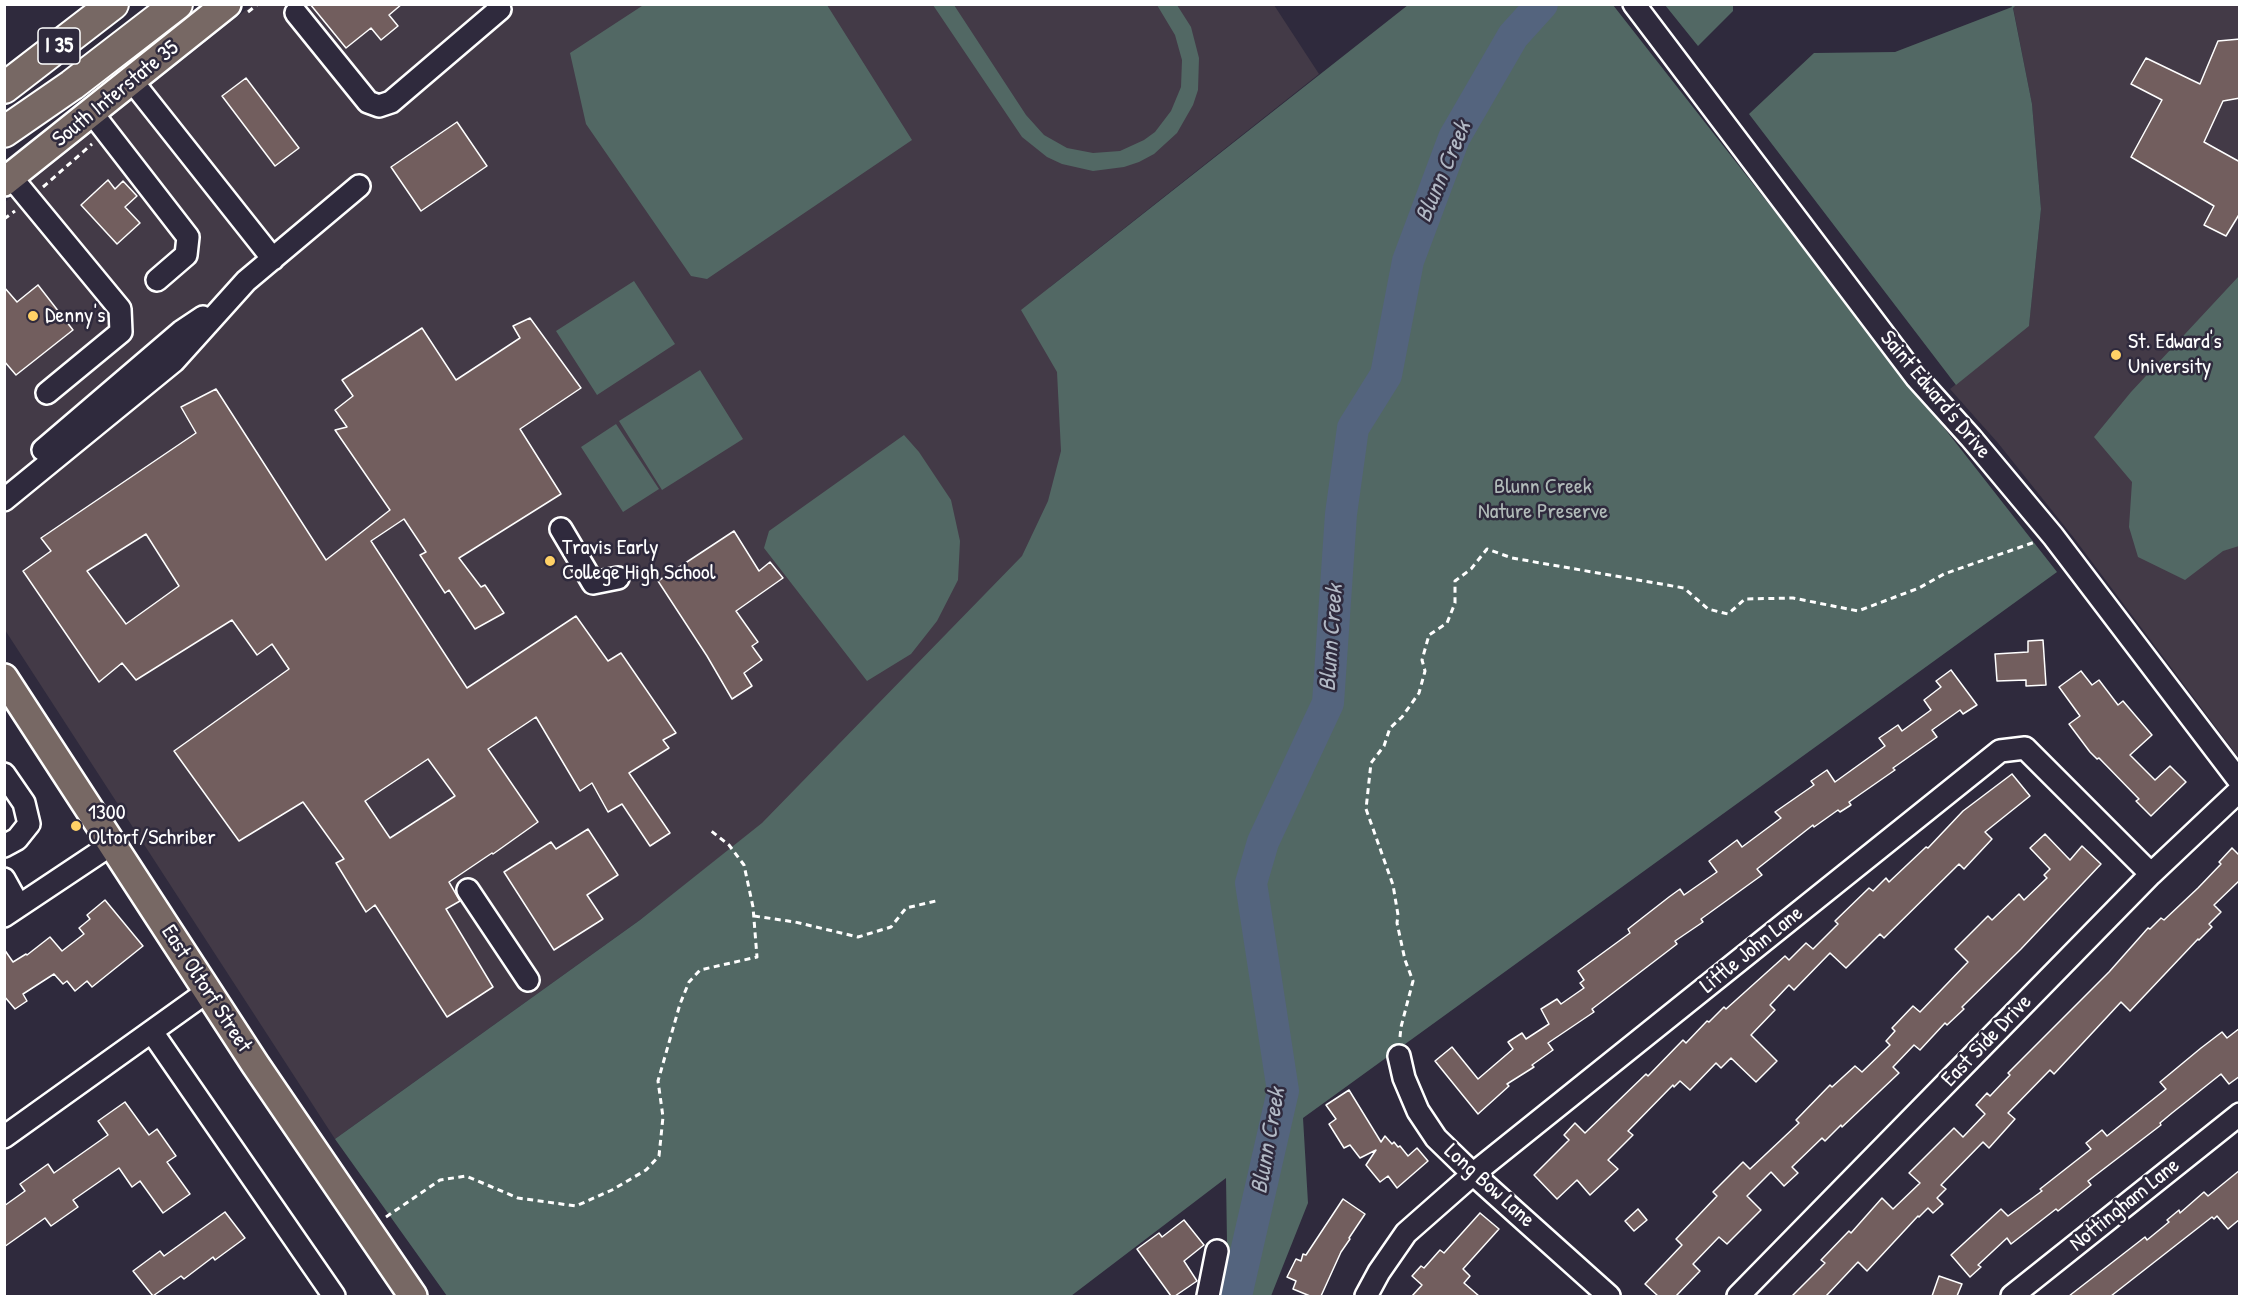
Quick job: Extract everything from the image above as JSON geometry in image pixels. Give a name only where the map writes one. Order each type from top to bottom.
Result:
[{"type":"highway","name":"I 35","points":[[4,88],[113,4]]},
{"type":"highway","points":[[4,132],[72,85],[177,4]]},
{"type":"main road","name":"South Interstate 35","points":[[8,180],[227,4]]},
{"type":"main road","name":"East Oltorf Street","points":[[4,678],[404,1293]]},
{"type":"street","name":"Saint Edward's Drive","points":[[1634,4],[1916,377],[1971,438],[2053,536],[2240,782]]},
{"type":"street","points":[[296,13],[368,102],[380,106],[391,102],[501,6]]},
{"type":"street","points":[[132,81],[273,259]]},
{"type":"street","points":[[92,113],[188,237],[186,255],[157,280]]},
{"type":"street","points":[[8,180],[120,309],[120,333],[47,393]]},
{"type":"street","points":[[4,500],[174,361],[246,281],[358,186]]},
{"type":"street","points":[[4,483],[182,331],[227,303]]},
{"type":"street","points":[[561,529],[593,583],[618,578]]},
{"type":"street","name":"Little John Lane","points":[[1366,1296],[1379,1272],[1406,1233],[1473,1174],[2000,751],[2025,748],[2151,873]]},
{"type":"street","points":[[4,774],[24,803],[29,824],[17,839],[4,846]]},
{"type":"street","name":"East Side Drive","points":[[1738,1296],[2151,873],[2240,789]]},
{"type":"street","points":[[4,879],[12,911],[112,844]]},
{"type":"street","points":[[468,890],[528,980]]},
{"type":"street","points":[[4,1137],[208,991]]},
{"type":"street","points":[[152,1032],[334,1296]]},
{"type":"street","name":"Long Bow Lane","points":[[1399,1056],[1404,1078],[1418,1111],[1436,1138],[1609,1296]]},
{"type":"street","name":"Nottingham Lane","points":[[2012,1296],[2240,1114]]},
{"type":"street","points":[[1208,1296],[1217,1251]]},
{"type":"path","points":[[38,191],[96,142]]},
{"type":"path","points":[[4,219],[18,208]]},
{"type":"path","points":[[1399,1056],[1401,1027],[1413,981],[1405,960],[1397,923],[1398,915],[1393,885],[1366,809],[1371,763],[1384,746],[1390,728],[1402,717],[1419,693],[1425,671],[1422,660],[1429,635],[1447,623],[1455,603],[1455,581],[1471,569],[1487,549],[1512,558],[1684,588],[1708,609],[1728,614],[1745,599],[1793,598],[1858,611],[1919,588],[1944,574],[2053,536]]},
{"type":"path","points":[[386,1217],[440,1180],[466,1176],[518,1198],[576,1206],[612,1190],[646,1170],[660,1156],[663,1117],[658,1081],[689,982],[700,970],[757,957],[744,865],[729,845],[710,831]]},
{"type":"path","points":[[753,916],[795,922],[858,937],[891,927],[906,908],[936,901]]},
{"type":"shaded area","name":"St. Edward's University","points":[[2016,4],[2239,5],[2239,758],[2074,538],[1998,443],[1950,389],[2029,325],[2041,209],[2032,104],[2013,7]]},
{"type":"shaded area","name":"Travis Early College High School","points":[[252,5],[1274,5],[1319,74],[1050,287],[1184,492],[640,920],[335,1139],[5,630],[5,202]]},
{"type":"green space","points":[[645,4],[827,5],[912,140],[707,279],[691,276],[586,124],[570,53]]},
{"type":"green space","points":[[933,5],[954,5],[1026,115],[1044,135],[1067,148],[1093,153],[1120,151],[1144,140],[1155,132],[1171,111],[1181,87],[1182,60],[1175,35],[1157,5],[1177,5],[1191,27],[1199,58],[1198,90],[1193,105],[1177,133],[1154,154],[1139,162],[1124,167],[1093,171],[1062,164],[1047,157],[1022,137]]},
{"type":"green space","name":"Blunn Creek Nature Preserve","points":[[1408,5],[1613,5],[2057,572],[1303,1118],[1308,1203],[1271,1296],[1215,1296],[1227,1242],[1226,1178],[1071,1296],[447,1296],[335,1139],[640,920],[762,823],[1022,556],[1048,501],[1061,451],[1057,372],[1021,310]]},
{"type":"green space","points":[[1665,5],[1733,5],[1733,11],[1698,46]]},
{"type":"green space","points":[[2011,5],[2016,5],[2013,8],[2032,104],[2041,209],[2029,326],[1956,385],[1749,114],[1814,53],[1895,52],[2012,7]]},
{"type":"green space","points":[[2239,276],[2239,546],[2223,551],[2185,580],[2138,557],[2129,527],[2132,482],[2094,437],[2131,392]]},
{"type":"green space","points":[[634,281],[675,344],[597,395],[556,331]]},
{"type":"green space","points":[[700,370],[743,439],[662,490],[619,421]]},
{"type":"green space","points":[[616,424],[659,489],[623,512],[581,447]]},
{"type":"green space","points":[[904,435],[919,452],[951,500],[960,541],[958,580],[937,621],[911,654],[867,681],[764,548],[769,531]]},
{"type":"building","points":[[310,4],[402,4],[389,15],[398,26],[381,40],[371,28],[346,48]]},
{"type":"building","points":[[2240,39],[2240,98],[2223,101],[2204,142],[2240,162],[2240,213],[2226,236],[2204,225],[2214,206],[2131,157],[2162,100],[2131,84],[2146,58],[2200,84],[2218,41]]},
{"type":"building","points":[[246,78],[299,148],[275,166],[222,96]]},
{"type":"building","points":[[457,122],[487,166],[421,211],[391,167]]},
{"type":"building","points":[[108,180],[115,189],[123,181],[137,196],[125,207],[140,223],[117,244],[81,205]]},
{"type":"building","name":"Denny's","points":[[38,285],[73,330],[16,375],[4,361],[4,287],[17,302]]},
{"type":"building","points":[[530,318],[581,388],[520,429],[561,494],[459,558],[481,587],[485,585],[504,613],[475,629],[449,590],[445,593],[420,555],[426,552],[404,519],[371,541],[467,688],[576,616],[608,661],[621,653],[676,733],[663,740],[669,748],[629,773],[670,833],[650,846],[622,804],[608,812],[592,783],[580,791],[536,717],[488,749],[538,822],[449,882],[460,901],[446,909],[493,987],[447,1017],[375,905],[366,912],[336,863],[344,859],[303,802],[239,841],[174,751],[289,669],[272,644],[257,655],[232,620],[136,680],[122,663],[99,682],[23,571],[51,551],[41,538],[196,433],[181,407],[216,389],[326,560],[390,510],[335,430],[347,427],[335,410],[353,396],[342,380],[422,328],[456,380],[520,338],[513,326]],"holes":[[[146,534],[179,586],[126,624],[87,571]],[[428,759],[455,796],[390,838],[365,801]]]},
{"type":"building","points":[[734,531],[759,571],[770,562],[783,578],[736,611],[758,642],[752,646],[762,660],[744,673],[752,686],[732,699],[658,581]]},
{"type":"building","points":[[2043,640],[2046,685],[2026,686],[2026,680],[1997,681],[1995,654],[2028,652],[2028,641]]},
{"type":"building","points":[[1951,670],[1977,705],[1963,714],[1960,710],[1932,730],[1937,737],[1849,802],[1851,805],[1840,812],[1838,810],[1814,827],[1813,825],[1757,869],[1762,875],[1701,919],[1703,922],[1675,941],[1677,944],[1592,1009],[1594,1012],[1548,1043],[1553,1050],[1532,1065],[1534,1067],[1507,1084],[1509,1086],[1478,1114],[1435,1061],[1452,1047],[1478,1079],[1513,1049],[1508,1042],[1522,1033],[1526,1039],[1549,1024],[1541,1009],[1557,999],[1561,1004],[1584,988],[1580,983],[1584,980],[1578,971],[1630,933],[1628,929],[1680,889],[1684,895],[1717,872],[1709,861],[1737,840],[1742,847],[1781,818],[1775,812],[1814,785],[1811,781],[1827,770],[1835,782],[1885,746],[1879,738],[1898,725],[1902,731],[1931,710],[1924,700],[1941,687],[1936,681]]},
{"type":"building","points":[[2081,671],[2092,685],[2099,680],[2118,705],[2123,701],[2152,735],[2130,755],[2155,780],[2170,766],[2186,782],[2151,816],[2136,801],[2139,799],[2099,758],[2097,759],[2090,752],[2069,724],[2080,716],[2059,687]]},
{"type":"building","points":[[2012,774],[2030,796],[1985,832],[1992,839],[1964,869],[1959,864],[1884,938],[1880,934],[1846,968],[1830,953],[1794,990],[1789,985],[1770,1005],[1775,1010],[1751,1035],[1777,1061],[1756,1082],[1731,1058],[1721,1068],[1716,1063],[1690,1090],[1680,1081],[1674,1087],[1673,1085],[1628,1131],[1633,1135],[1608,1160],[1618,1169],[1590,1195],[1577,1180],[1557,1199],[1534,1175],[1569,1140],[1564,1135],[1575,1123],[1585,1133],[1646,1074],[1648,1076],[1683,1040],[1686,1043],[1707,1021],[1709,1022],[1724,1007],[1726,1009],[1785,956],[1789,960],[1806,943],[1813,949],[1838,924],[1835,921],[1869,888],[1873,891],[1886,878],[1889,882],[1926,847],[1928,848],[1963,811]]},
{"type":"building","points":[[588,829],[618,875],[587,895],[603,919],[554,950],[504,872],[551,842],[556,849]]},
{"type":"building","points":[[2045,834],[2070,860],[2082,846],[2101,864],[2021,949],[1962,1007],[1964,1009],[1947,1025],[1945,1023],[1920,1050],[1914,1045],[1893,1067],[1899,1073],[1842,1127],[1841,1125],[1825,1141],[1822,1138],[1792,1167],[1798,1173],[1784,1186],[1771,1172],[1747,1196],[1761,1210],[1727,1244],[1719,1237],[1693,1264],[1700,1271],[1676,1296],[1658,1296],[1645,1284],[1682,1245],[1676,1239],[1717,1196],[1713,1192],[1743,1162],[1750,1169],[1799,1123],[1796,1120],[1830,1085],[1832,1087],[1855,1066],[1862,1072],[1890,1045],[1886,1041],[1895,1031],[1892,1028],[1913,1006],[1920,1012],[1968,962],[1955,949],[1988,916],[1992,920],[2019,894],[2024,900],[2047,878],[2044,875],[2050,869],[2030,848]]},
{"type":"building","points":[[2232,848],[2240,856],[2240,880],[2214,905],[2221,912],[2209,924],[2212,927],[2130,1011],[2121,1002],[2054,1074],[2050,1070],[2008,1113],[2015,1119],[1989,1148],[1983,1142],[1941,1185],[1946,1189],[1937,1198],[1943,1204],[1933,1213],[1928,1208],[1918,1216],[1867,1271],[1858,1262],[1826,1296],[1792,1296],[1825,1263],[1821,1260],[1849,1231],[1851,1233],[1882,1198],[1893,1209],[1920,1183],[1909,1173],[1954,1128],[1963,1137],[1985,1114],[1976,1105],[1987,1093],[1990,1096],[2010,1075],[2008,1073],[2109,972],[2148,928],[2150,929],[2161,918],[2164,920],[2198,888],[2221,864],[2219,862]]},
{"type":"building","points":[[105,900],[143,946],[92,987],[87,981],[75,991],[67,981],[63,984],[54,974],[23,994],[27,1001],[15,1009],[4,996],[4,949],[13,962],[27,955],[50,937],[62,951],[84,934],[79,928],[90,919],[87,915]]},
{"type":"building","points":[[2240,1028],[2240,1076],[2229,1084],[2221,1074],[2160,1123],[2161,1125],[2088,1181],[2091,1185],[2058,1211],[2056,1209],[2011,1244],[2007,1238],[1978,1265],[1981,1267],[1970,1277],[1951,1255],[2001,1209],[2008,1216],[2042,1191],[2040,1189],[2091,1149],[2086,1143],[2102,1130],[2107,1136],[2166,1089],[2160,1082],[2201,1048],[2222,1032],[2227,1038]]},
{"type":"building","points":[[1349,1090],[1381,1142],[1385,1136],[1392,1144],[1394,1142],[1398,1147],[1400,1146],[1408,1156],[1417,1148],[1428,1161],[1397,1188],[1388,1176],[1380,1182],[1366,1165],[1376,1150],[1360,1158],[1350,1145],[1344,1148],[1329,1124],[1336,1119],[1326,1105]]},
{"type":"building","points":[[125,1102],[149,1135],[157,1129],[176,1156],[167,1162],[190,1194],[163,1213],[140,1181],[132,1187],[119,1168],[73,1200],[78,1207],[51,1226],[45,1218],[4,1247],[4,1206],[25,1191],[20,1184],[48,1164],[54,1173],[108,1135],[98,1121]]},
{"type":"building","points":[[2240,1170],[2240,1219],[2228,1229],[2217,1216],[2214,1219],[2212,1217],[2111,1296],[2069,1296],[2145,1237],[2147,1240],[2169,1222],[2167,1220],[2179,1210],[2180,1213],[2204,1192],[2208,1196]]},
{"type":"building","points":[[1343,1199],[1365,1214],[1341,1252],[1321,1296],[1310,1296],[1293,1289],[1296,1281],[1287,1277],[1296,1259],[1301,1261],[1303,1254],[1306,1255]]},
{"type":"building","points":[[1638,1209],[1647,1220],[1634,1231],[1625,1221]]},
{"type":"building","points":[[225,1212],[245,1238],[215,1260],[213,1257],[184,1279],[181,1276],[153,1296],[133,1271],[160,1251],[164,1256]]},
{"type":"building","points":[[1480,1213],[1499,1229],[1463,1269],[1470,1276],[1464,1283],[1479,1296],[1412,1296],[1422,1285],[1412,1276],[1421,1266],[1424,1268],[1440,1250],[1444,1253]]},
{"type":"building","points":[[1184,1220],[1204,1245],[1184,1261],[1197,1281],[1175,1296],[1171,1296],[1137,1249],[1159,1233],[1162,1237]]},
{"type":"building","points":[[1939,1276],[1962,1284],[1957,1296],[1932,1296]]},
{"type":"waterway","name":"Blunn Creek","points":[[1236,1296],[1283,1091],[1251,883],[1263,842],[1328,703],[1341,514],[1353,428],[1386,375],[1408,261],[1454,138],[1513,36],[1542,4]]},
{"type":"place","name":"Denny's","points":[[33,316]]},
{"type":"place","name":"St. Edward's University","points":[[2116,355]]},
{"type":"place","name":"Travis Early College High School","points":[[550,561]]},
{"type":"place","name":"1300 Oltorf/Schriber","points":[[76,826]]}]
